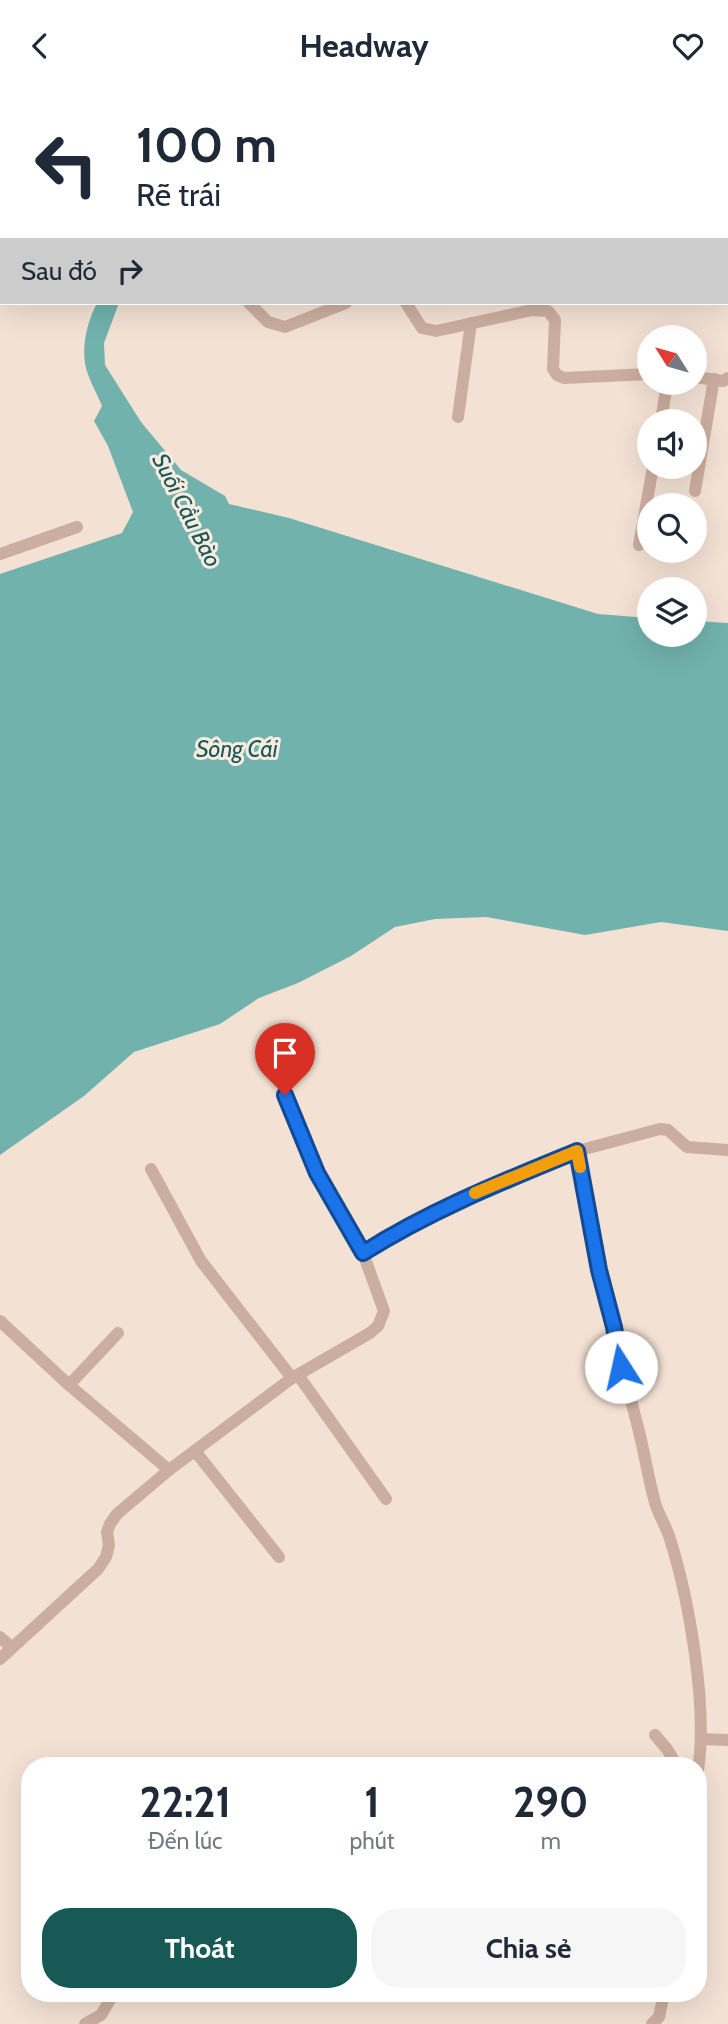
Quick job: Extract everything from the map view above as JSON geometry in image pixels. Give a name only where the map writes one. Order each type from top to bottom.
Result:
[{"type":"street","points":[[251,305],[268,322],[285,327],[341,305]]},
{"type":"street","points":[[407,305],[418,323],[427,330],[436,331],[532,310],[548,311],[555,320],[553,369],[557,375],[564,378],[637,375]]},
{"type":"street","points":[[457,417],[471,323]]},
{"type":"street","points":[[707,378],[723,381],[728,378]]},
{"type":"street","points":[[695,491],[714,379]]},
{"type":"street","points":[[0,554],[77,527]]},
{"type":"street","points":[[0,1660],[98,1569],[106,1557],[109,1545],[107,1532],[117,1514],[169,1470],[295,1377],[370,1333],[383,1318],[384,1311],[363,1253],[317,1173],[285,1095]]},
{"type":"street","points":[[363,1253],[471,1194],[577,1151],[660,1129],[668,1130],[687,1147],[728,1150]]},
{"type":"street","points":[[577,1151],[599,1270],[621,1367],[636,1418],[654,1502],[670,1537],[694,1648],[701,1720],[699,1757]]},
{"type":"street","points":[[151,1169],[201,1261],[295,1377],[386,1499]]},
{"type":"street","points":[[0,1321],[69,1385],[169,1470]]},
{"type":"street","points":[[69,1385],[118,1333]]},
{"type":"street","points":[[195,1451],[279,1557]]},
{"type":"street","points":[[0,1637],[12,1648]]},
{"type":"street","points":[[655,1735],[672,1757]]},
{"type":"street","points":[[701,1739],[728,1739]]},
{"type":"street","points":[[85,2024],[101,2015],[109,2002]]},
{"type":"street","points":[[652,2024],[659,2017],[662,2002]]},
{"type":"water","name":"Sông Cái","points":[[96,305],[118,305],[104,343],[105,365],[141,422],[181,470],[225,496],[229,504],[289,518],[598,614],[637,617],[637,647],[707,647],[707,622],[728,623],[728,931],[661,922],[585,935],[486,917],[435,919],[395,927],[351,956],[298,983],[259,998],[220,1024],[134,1052],[84,1096],[0,1155],[0,574],[122,533],[133,512],[108,446],[94,421],[102,406],[86,368],[85,340]]},
{"type":"slow traffic","points":[[475,1193],[577,1151],[580,1167]]},
{"type":"route","points":[[285,1095],[317,1173],[363,1253],[471,1194],[577,1151],[599,1270],[621,1367]]},
{"type":"water label","name":"Suối Cầu Bào","points":[[187,510]]}]
